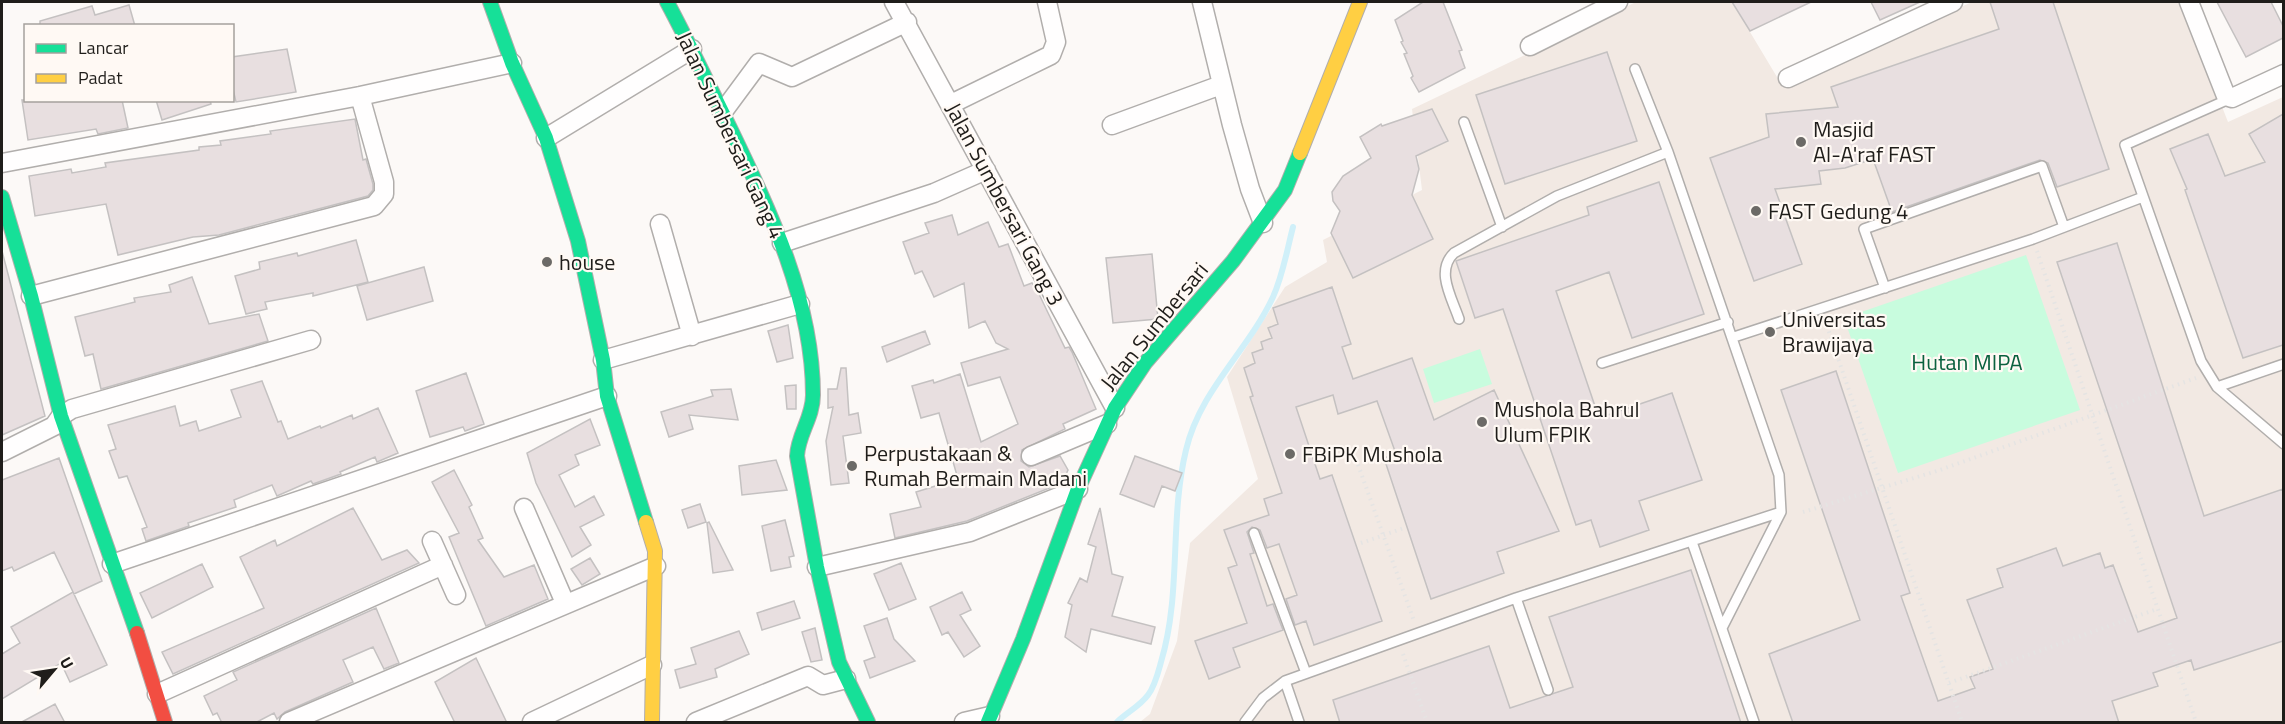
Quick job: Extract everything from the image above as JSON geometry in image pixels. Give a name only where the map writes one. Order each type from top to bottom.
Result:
[{"type":"street","points":[[490,2],[512,63],[546,138],[578,241],[603,360],[607,396],[655,551],[652,723]]},
{"type":"street","name":"Jalan Sumbersari Gang 4","points":[[667,2],[760,187],[782,243],[800,304],[813,385],[811,414],[797,441],[797,456],[817,567],[839,662],[868,723]]},
{"type":"street","name":"Jalan Sumbersari Gang 3","points":[[894,2],[986,170],[1111,416]]},
{"type":"street","points":[[951,104],[1051,55],[1056,42],[1047,2]]},
{"type":"street","points":[[1202,2],[1221,85],[1261,219]]},
{"type":"street","name":"Jalan Sumbersari","points":[[989,719],[1023,639],[1078,489],[1111,416],[1158,347],[1285,190],[1360,2]]},
{"type":"street","points":[[1530,46],[1618,2]]},
{"type":"street","points":[[1788,78],[1953,2]]},
{"type":"street","points":[[2189,2],[2229,99],[2283,74]]},
{"type":"street","points":[[722,113],[759,63],[792,77],[907,22]]},
{"type":"street","points":[[546,138],[692,49]]},
{"type":"street","points":[[2,163],[360,96],[512,63]]},
{"type":"street","points":[[1112,125],[1221,85]]},
{"type":"street","points":[[31,296],[374,206],[384,194],[384,182],[360,96]]},
{"type":"street","points":[[782,243],[934,193],[986,170]]},
{"type":"street","points":[[2,197],[7,243],[31,296],[61,416],[165,723]]},
{"type":"street","points":[[660,224],[692,336]]},
{"type":"street","points":[[603,360],[800,304]]},
{"type":"street","points":[[2,452],[54,426],[61,416],[72,409],[311,340]]},
{"type":"street","points":[[112,564],[607,396]]},
{"type":"street","points":[[1031,456],[1111,416]]},
{"type":"street","points":[[817,567],[970,532],[1078,489]]},
{"type":"street","points":[[524,508],[565,603]]},
{"type":"street","points":[[432,541],[456,596]]},
{"type":"street","points":[[157,694],[443,565]]},
{"type":"street","points":[[290,723],[565,603],[656,566]]},
{"type":"street","points":[[532,723],[652,665]]},
{"type":"street","points":[[696,723],[808,676],[823,685],[846,679]]},
{"type":"street","points":[[964,723],[989,719]]},
{"type":"lane","points":[[1635,69],[1668,152],[1734,337],[1779,475],[1781,512],[1722,628]]},
{"type":"lane","points":[[2229,99],[2125,145],[2197,350],[2208,374],[2217,387],[2283,444]]},
{"type":"lane","points":[[1464,122],[1502,227]]},
{"type":"lane","points":[[1459,319],[1444,275],[1447,260],[1557,196],[1668,152]]},
{"type":"lane","points":[[1885,288],[1864,229],[2042,166],[2064,227]]},
{"type":"lane","points":[[1734,337],[2033,239],[2143,198]]},
{"type":"lane","points":[[1602,363],[1728,322]]},
{"type":"lane","points":[[2217,387],[2283,364]]},
{"type":"lane","points":[[1245,723],[1263,698],[1285,681],[1516,598],[1781,512]]},
{"type":"lane","points":[[1254,533],[1306,673]]},
{"type":"lane","points":[[1692,542],[1754,723]]},
{"type":"lane","points":[[1516,598],[1548,690]]},
{"type":"lane","points":[[1285,681],[1299,723]]},
{"type":"path","points":[[2033,239],[2196,723]]},
{"type":"path","points":[[1821,308],[1962,723]]},
{"type":"path","points":[[1803,512],[1940,470],[2092,413],[2208,374]]},
{"type":"path","points":[[1356,459],[1419,633]]},
{"type":"path","points":[[1361,543],[1404,528]]},
{"type":"path","points":[[1948,683],[2157,609]]},
{"type":"path","points":[[1398,639],[1427,723]]},
{"type":"shaded area","name":"Universitas Brawijaya","points":[[1636,2],[1732,2],[1783,87],[1972,2],[2181,2],[2228,122],[2283,97],[2283,722],[1140,722],[1150,714],[1177,641],[1190,543],[1258,479],[1227,377],[1285,287],[1327,262],[1323,240],[1422,190],[1412,109]]},
{"type":"green space","name":"Hutan MIPA","points":[[2026,255],[2080,410],[1898,473],[1844,318]]},
{"type":"green space","points":[[1480,349],[1492,384],[1434,403],[1423,369]]},
{"type":"building","points":[[1423,2],[1443,2],[1462,50],[1459,51],[1465,68],[1419,92],[1411,78],[1413,76],[1404,54],[1407,53],[1401,42],[1403,41],[1395,20]]},
{"type":"building","points":[[1732,2],[1811,2],[1750,31]]},
{"type":"building","points":[[1871,2],[1920,2],[1880,20]]},
{"type":"building","points":[[1990,2],[2053,2],[2109,169],[2057,187],[2048,163],[2040,160],[1892,212],[1873,159],[1845,168],[1819,171],[1821,184],[1775,189],[1802,264],[1754,281],[1710,158],[1769,137],[1766,114],[1838,107],[1831,87],[1999,29]]},
{"type":"building","points":[[2217,2],[2271,2],[2283,26],[2283,38],[2246,57]]},
{"type":"building","points":[[129,5],[134,24],[40,24],[40,21],[92,6],[95,15]]},
{"type":"building","points":[[287,49],[296,92],[236,102],[234,57]]},
{"type":"building","points":[[1607,52],[1637,141],[1505,184],[1476,95]]},
{"type":"building","points":[[22,100],[24,102],[122,102],[128,128],[98,134],[96,129],[28,140]]},
{"type":"building","points":[[157,102],[210,102],[211,104],[162,120]]},
{"type":"building","points":[[1432,109],[1448,141],[1416,156],[1419,169],[1412,195],[1433,239],[1353,278],[1331,233],[1340,211],[1333,201],[1332,192],[1343,176],[1371,158],[1360,137],[1381,124],[1382,126]]},
{"type":"building","points":[[2283,114],[2283,345],[2243,358],[2185,190],[2187,189],[2170,149],[2208,134],[2225,176],[2265,162],[2249,134]]},
{"type":"building","points":[[355,119],[363,160],[366,159],[373,184],[373,190],[368,196],[219,235],[193,237],[118,255],[106,204],[35,216],[29,176],[71,169],[72,173],[106,167],[105,163],[199,150],[199,147],[221,145],[220,141],[271,134],[270,131]]},
{"type":"building","points":[[1659,182],[1704,314],[1632,338],[1609,272],[1556,291],[1599,418],[1672,393],[1702,480],[1639,501],[1649,530],[1600,547],[1591,520],[1576,525],[1503,309],[1475,318],[1456,261],[1589,215],[1587,207]]},
{"type":"building","points":[[952,215],[958,235],[988,222],[999,247],[1008,244],[1024,286],[1032,283],[1065,348],[1069,347],[1072,352],[1096,409],[1063,424],[1065,429],[1022,450],[1021,461],[1029,467],[1060,456],[1068,470],[1062,483],[967,521],[895,538],[890,514],[921,507],[916,492],[958,479],[939,413],[921,418],[912,386],[933,380],[934,383],[960,374],[981,442],[1018,424],[1000,377],[968,386],[961,363],[1008,349],[996,343],[985,321],[969,328],[964,283],[934,297],[922,271],[915,274],[903,242],[929,233],[925,223]]},
{"type":"building","points":[[356,240],[368,282],[313,296],[313,293],[265,302],[267,309],[246,314],[235,276],[260,269],[259,262],[297,253],[298,256]]},
{"type":"building","points":[[2117,243],[2204,516],[2283,489],[2283,641],[2194,670],[2191,660],[2153,673],[2158,686],[2112,701],[2119,723],[1793,723],[1769,654],[1860,620],[1781,390],[1836,371],[1910,593],[1901,596],[1938,701],[1975,688],[1970,677],[1993,669],[1967,600],[2003,587],[1997,569],[2056,548],[2063,566],[2100,553],[2105,568],[2113,565],[2138,632],[2177,618],[2057,262]]},
{"type":"building","points":[[2,251],[45,416],[2,435]]},
{"type":"building","points":[[1152,254],[1158,319],[1113,323],[1106,258]]},
{"type":"building","points":[[424,267],[433,301],[367,320],[357,286]]},
{"type":"building","points":[[192,277],[209,324],[259,314],[268,341],[101,389],[93,354],[85,356],[75,317],[135,302],[134,298],[171,292],[169,285]]},
{"type":"building","points":[[1332,287],[1351,344],[1342,347],[1353,379],[1412,358],[1434,420],[1494,390],[1559,531],[1497,552],[1504,573],[1431,599],[1384,458],[1396,454],[1377,401],[1338,414],[1333,395],[1296,407],[1320,479],[1332,475],[1382,621],[1314,645],[1306,621],[1295,625],[1286,599],[1297,595],[1279,544],[1267,548],[1260,530],[1252,527],[1247,532],[1254,553],[1250,554],[1267,606],[1273,604],[1283,630],[1233,648],[1240,667],[1209,679],[1195,641],[1247,623],[1228,568],[1237,565],[1224,530],[1269,515],[1264,499],[1282,493],[1250,397],[1253,396],[1244,368],[1255,363],[1252,353],[1263,349],[1261,342],[1272,338],[1268,328],[1278,324],[1273,308]]},
{"type":"building","points":[[788,325],[793,358],[777,362],[768,331]]},
{"type":"building","points":[[925,331],[930,344],[887,362],[882,347]]},
{"type":"building","points":[[841,368],[846,368],[849,415],[858,413],[861,433],[843,436],[849,483],[831,485],[826,441],[833,407],[828,408],[828,389],[837,389]]},
{"type":"building","points":[[466,373],[484,424],[465,431],[463,427],[430,437],[416,391]]},
{"type":"building","points":[[262,381],[278,422],[281,421],[288,439],[352,415],[353,419],[378,408],[398,453],[377,462],[375,457],[340,472],[341,474],[313,484],[311,481],[277,496],[272,485],[234,500],[236,507],[188,523],[189,526],[146,541],[142,529],[147,527],[127,476],[119,478],[109,451],[116,449],[108,425],[175,406],[180,426],[196,421],[199,431],[241,417],[231,390]]},
{"type":"building","points":[[796,385],[796,409],[787,409],[785,386]]},
{"type":"building","points":[[731,389],[738,420],[689,415],[693,429],[669,437],[661,412],[713,396],[711,390]]},
{"type":"building","points":[[590,419],[600,445],[575,455],[579,465],[559,475],[575,507],[594,496],[604,515],[580,527],[591,545],[572,557],[536,483],[527,453]]},
{"type":"building","points":[[1135,456],[1182,473],[1175,491],[1162,486],[1154,507],[1120,494]]},
{"type":"building","points":[[59,458],[102,581],[74,594],[54,552],[14,571],[12,567],[2,571],[2,480]]},
{"type":"building","points":[[776,460],[787,490],[742,495],[739,466]]},
{"type":"building","points":[[454,470],[472,505],[469,507],[483,538],[478,540],[504,577],[534,565],[548,599],[486,626],[449,537],[459,533],[432,482]]},
{"type":"building","points":[[700,504],[706,522],[688,528],[682,510]]},
{"type":"building","points":[[353,508],[382,560],[407,550],[419,563],[173,674],[162,652],[264,608],[240,557],[275,540],[277,546]]},
{"type":"building","points":[[1100,508],[1112,574],[1123,577],[1112,616],[1155,627],[1151,644],[1091,629],[1086,652],[1065,637],[1072,605],[1068,603],[1080,578],[1087,582],[1096,547],[1088,544]]},
{"type":"building","points":[[785,520],[794,556],[789,557],[791,567],[771,571],[762,526]]},
{"type":"building","points":[[709,522],[733,570],[713,573],[707,523]]},
{"type":"building","points":[[590,558],[600,574],[582,585],[571,569]]},
{"type":"building","points":[[901,563],[916,599],[889,610],[874,574]]},
{"type":"building","points":[[202,564],[213,587],[152,618],[140,593]]},
{"type":"building","points":[[1691,570],[1741,723],[1340,723],[1333,700],[1489,646],[1510,708],[1573,687],[1549,617]]},
{"type":"building","points":[[73,592],[107,665],[70,682],[61,663],[2,699],[2,654],[20,643],[11,627]]},
{"type":"building","points":[[962,592],[971,610],[960,615],[980,646],[964,657],[948,632],[942,635],[930,607]]},
{"type":"building","points":[[794,601],[800,618],[762,630],[757,613]]},
{"type":"building","points":[[376,608],[399,663],[384,669],[373,647],[343,660],[353,682],[285,712],[277,719],[274,713],[255,723],[222,723],[217,713],[213,715],[204,696],[237,680],[233,672]]},
{"type":"building","points":[[887,618],[894,639],[915,661],[870,678],[864,661],[875,657],[864,626]]},
{"type":"building","points":[[815,628],[822,660],[811,662],[802,632]]},
{"type":"building","points":[[739,631],[749,654],[715,669],[717,677],[680,688],[675,670],[696,664],[691,648]]},
{"type":"building","points":[[476,658],[507,723],[455,723],[435,682]]},
{"type":"building","points":[[55,704],[65,723],[20,723]]},
{"type":"waterway","points":[[1117,722],[1148,695],[1161,662],[1174,583],[1181,476],[1193,428],[1213,389],[1263,317],[1273,297],[1293,227]]},
{"type":"traffic: fast","points":[[490,2],[512,63],[546,138],[578,241],[603,360],[607,396],[646,522]]},
{"type":"traffic: fast","points":[[667,2],[760,192],[774,224],[797,291],[806,325],[813,395],[811,411],[800,440],[797,456],[817,567],[839,662],[868,722]]},
{"type":"traffic: fast","points":[[988,722],[1023,639],[1078,489],[1115,408],[1145,363],[1233,261],[1285,190],[1300,153]]},
{"type":"traffic: fast","points":[[2,197],[31,296],[61,416],[137,633]]},
{"type":"traffic: slow","points":[[1300,153],[1360,2]]},
{"type":"traffic: slow","points":[[646,522],[655,551],[652,722]]},
{"type":"traffic: jam","points":[[137,633],[165,722]]},
{"type":"place","name":"Masjid Al-A'raf FAST","points":[[1801,142]]},
{"type":"place","name":"FAST Gedung 4","points":[[1756,211]]},
{"type":"place","name":"house","points":[[547,262]]},
{"type":"place","name":"Universitas Brawijaya","points":[[1770,332]]},
{"type":"place","name":"Mushola Bahrul Ulum FPIK","points":[[1482,422]]},
{"type":"place","name":"FBiPK Mushola","points":[[1290,454]]},
{"type":"place","name":"Perpustakaan & Rumah Bermain Madani","points":[[852,466]]}]
